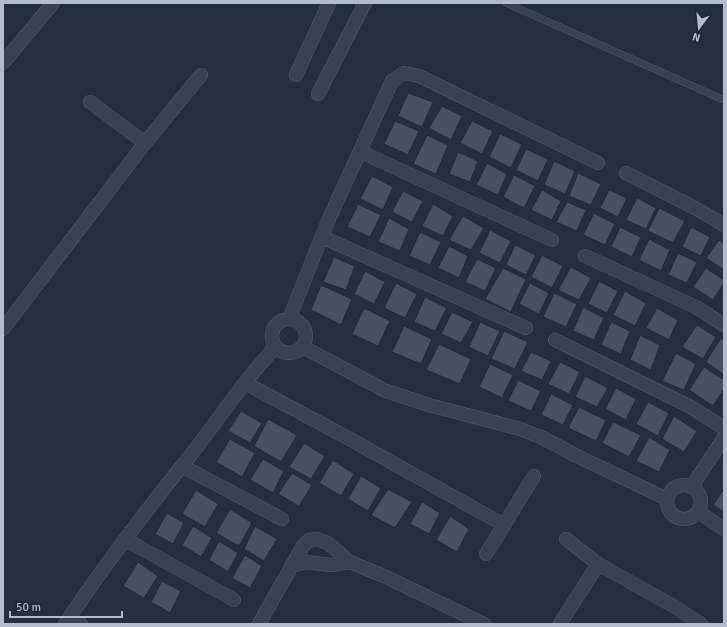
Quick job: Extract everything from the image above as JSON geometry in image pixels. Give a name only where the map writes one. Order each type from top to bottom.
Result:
[{"type":"street","points":[[3,63],[53,3]]},
{"type":"street","points":[[296,75],[329,3]]},
{"type":"street","points":[[318,94],[365,3]]},
{"type":"street","points":[[289,319],[322,237],[392,81],[404,73],[419,76],[598,163]]},
{"type":"street","points":[[3,329],[145,143],[201,75]]},
{"type":"street","points":[[90,102],[145,143]]},
{"type":"street","points":[[361,152],[552,240]]},
{"type":"street","points":[[626,174],[695,208],[724,225]]},
{"type":"street","points":[[322,237],[526,328]]},
{"type":"street","points":[[585,256],[696,307],[724,324]]},
{"type":"street","points":[[289,319],[299,323],[306,331],[303,347],[292,354],[282,352],[275,347],[272,336],[275,326],[289,319]]},
{"type":"street","points":[[555,340],[676,400],[724,428]]},
{"type":"street","points":[[81,624],[67,621],[125,539],[245,383],[275,347]]},
{"type":"street","points":[[303,347],[386,391],[429,405],[520,429],[541,437],[667,499]]},
{"type":"street","points":[[245,383],[348,438],[504,525]]},
{"type":"street","points":[[692,486],[724,438]]},
{"type":"street","points":[[182,466],[282,519]]},
{"type":"street","points":[[486,554],[534,476]]},
{"type":"street","points":[[684,484],[692,486],[698,491],[701,498],[701,506],[698,512],[692,517],[685,519],[677,518],[671,514],[667,507],[667,499],[670,492],[676,486],[684,484]]},
{"type":"street","points":[[698,512],[724,530]]},
{"type":"street","points":[[125,539],[234,600]]},
{"type":"street","points":[[259,624],[303,546],[309,540],[317,539],[328,543],[350,562],[386,577],[461,619],[484,624]]},
{"type":"street","points":[[566,539],[598,564],[675,607],[701,624]]},
{"type":"street","points":[[292,566],[305,562],[331,565],[350,562]]},
{"type":"street","points":[[560,624],[598,564]]},
{"type":"lane","points":[[506,3],[724,100]]},
{"type":"building","points":[[408,93],[433,102],[422,127],[398,116]]},
{"type":"building","points":[[442,106],[462,116],[451,140],[429,128]]},
{"type":"building","points":[[395,121],[419,131],[408,155],[384,144]]},
{"type":"building","points":[[472,121],[493,131],[482,154],[460,143]]},
{"type":"building","points":[[500,134],[522,144],[511,168],[489,157]]},
{"type":"building","points":[[427,135],[448,145],[436,174],[413,164]]},
{"type":"building","points":[[526,149],[548,159],[538,181],[516,170]]},
{"type":"building","points":[[458,152],[478,161],[470,182],[449,174]]},
{"type":"building","points":[[554,161],[575,171],[565,194],[544,185]]},
{"type":"building","points":[[487,163],[507,174],[498,195],[476,185]]},
{"type":"building","points":[[578,173],[601,184],[591,205],[569,196]]},
{"type":"building","points":[[514,175],[535,186],[524,208],[503,197]]},
{"type":"building","points":[[372,176],[393,187],[383,210],[360,199]]},
{"type":"building","points":[[542,190],[561,201],[552,220],[531,210]]},
{"type":"building","points":[[609,190],[627,198],[618,217],[600,208]]},
{"type":"building","points":[[403,191],[423,201],[412,222],[392,212]]},
{"type":"building","points":[[637,198],[656,208],[646,229],[626,220]]},
{"type":"building","points":[[567,202],[586,210],[577,231],[556,222]]},
{"type":"building","points":[[358,204],[381,215],[370,237],[347,227]]},
{"type":"building","points":[[433,204],[453,216],[443,236],[422,226]]},
{"type":"building","points":[[659,208],[685,221],[673,243],[648,231]]},
{"type":"building","points":[[594,213],[615,224],[605,245],[583,235]]},
{"type":"building","points":[[463,216],[484,228],[471,250],[449,240]]},
{"type":"building","points":[[389,218],[409,229],[400,251],[378,242]]},
{"type":"building","points":[[620,227],[641,237],[632,257],[611,247]]},
{"type":"building","points":[[691,227],[710,237],[701,256],[682,247]]},
{"type":"building","points":[[490,230],[511,241],[500,263],[479,253]]},
{"type":"building","points":[[420,232],[441,242],[430,265],[409,256]]},
{"type":"building","points":[[649,239],[670,250],[661,271],[639,260]]},
{"type":"building","points":[[719,240],[724,244],[724,270],[706,258]]},
{"type":"building","points":[[515,245],[536,255],[526,275],[506,265]]},
{"type":"building","points":[[449,246],[468,256],[459,278],[438,268]]},
{"type":"building","points":[[678,253],[697,262],[687,283],[668,275]]},
{"type":"building","points":[[542,255],[563,266],[552,288],[531,277]]},
{"type":"building","points":[[334,257],[355,266],[346,290],[323,282]]},
{"type":"building","points":[[477,259],[496,268],[485,291],[465,282]]},
{"type":"building","points":[[571,267],[591,278],[579,300],[558,290]]},
{"type":"building","points":[[503,268],[526,279],[511,312],[485,299]]},
{"type":"building","points":[[706,268],[724,280],[724,283],[713,300],[693,287]]},
{"type":"building","points":[[365,271],[385,282],[374,304],[354,294]]},
{"type":"building","points":[[599,281],[618,291],[607,313],[588,304]]},
{"type":"building","points":[[396,283],[417,294],[405,318],[384,308]]},
{"type":"building","points":[[530,283],[549,293],[539,314],[519,304]]},
{"type":"building","points":[[321,285],[352,299],[341,325],[311,310]]},
{"type":"building","points":[[625,291],[646,303],[635,326],[613,315]]},
{"type":"building","points":[[554,293],[577,304],[566,327],[543,317]]},
{"type":"building","points":[[425,297],[447,308],[435,331],[414,322]]},
{"type":"building","points":[[583,307],[604,318],[594,340],[573,331]]},
{"type":"building","points":[[364,308],[390,321],[378,346],[352,334]]},
{"type":"building","points":[[657,308],[678,320],[669,340],[646,328]]},
{"type":"building","points":[[452,312],[473,322],[461,343],[441,334]]},
{"type":"building","points":[[480,322],[500,331],[488,356],[469,347]]},
{"type":"building","points":[[611,322],[630,331],[621,354],[601,345]]},
{"type":"building","points":[[697,325],[716,337],[703,359],[682,347]]},
{"type":"building","points":[[404,326],[432,339],[421,364],[392,352]]},
{"type":"building","points":[[504,331],[528,342],[515,369],[491,359]]},
{"type":"building","points":[[640,335],[660,345],[651,370],[630,360]]},
{"type":"building","points":[[721,338],[724,341],[724,375],[706,362]]},
{"type":"building","points":[[439,344],[471,359],[460,384],[426,370]]},
{"type":"building","points":[[531,352],[551,361],[542,380],[521,371]]},
{"type":"building","points":[[676,353],[696,364],[684,390],[662,381]]},
{"type":"building","points":[[560,362],[580,372],[569,394],[548,384]]},
{"type":"building","points":[[490,364],[513,375],[502,398],[479,387]]},
{"type":"building","points":[[704,367],[724,380],[724,389],[713,406],[689,390]]},
{"type":"building","points":[[585,376],[608,388],[597,407],[575,397]]},
{"type":"building","points":[[518,380],[541,391],[531,411],[508,401]]},
{"type":"building","points":[[616,388],[636,399],[626,420],[605,409]]},
{"type":"building","points":[[551,394],[573,405],[563,425],[541,415]]},
{"type":"building","points":[[648,402],[669,413],[658,436],[636,424]]},
{"type":"building","points":[[579,407],[606,420],[596,441],[568,428]]},
{"type":"building","points":[[241,411],[262,423],[250,443],[228,431]]},
{"type":"building","points":[[674,416],[697,431],[684,452],[662,439]]},
{"type":"building","points":[[268,419],[297,435],[281,462],[254,446]]},
{"type":"building","points":[[613,422],[641,435],[629,457],[602,443]]},
{"type":"building","points":[[649,437],[670,450],[659,472],[636,461]]},
{"type":"building","points":[[230,439],[255,453],[242,477],[216,462]]},
{"type":"building","points":[[304,443],[325,456],[311,479],[289,467]]},
{"type":"building","points":[[263,459],[284,471],[273,493],[250,480]]},
{"type":"building","points":[[333,460],[354,474],[341,496],[319,483]]},
{"type":"building","points":[[292,473],[312,485],[299,506],[278,494]]},
{"type":"building","points":[[361,476],[381,488],[368,511],[348,499]]},
{"type":"building","points":[[388,489],[412,502],[395,528],[371,515]]},
{"type":"building","points":[[724,489],[724,512],[713,505]]},
{"type":"building","points":[[196,490],[218,504],[205,527],[182,514]]},
{"type":"building","points":[[422,502],[440,513],[429,534],[410,524]]},
{"type":"building","points":[[230,509],[252,523],[239,546],[216,533]]},
{"type":"building","points":[[167,513],[184,523],[173,544],[155,534]]},
{"type":"building","points":[[450,516],[469,529],[457,552],[436,540]]},
{"type":"building","points":[[193,526],[212,538],[201,557],[182,545]]},
{"type":"building","points":[[255,526],[277,539],[264,561],[244,549]]},
{"type":"building","points":[[219,541],[238,553],[228,572],[209,560]]},
{"type":"building","points":[[245,555],[262,566],[250,588],[232,578]]},
{"type":"building","points":[[138,562],[158,576],[144,598],[123,586]]},
{"type":"building","points":[[162,581],[181,591],[170,613],[151,602]]}]
